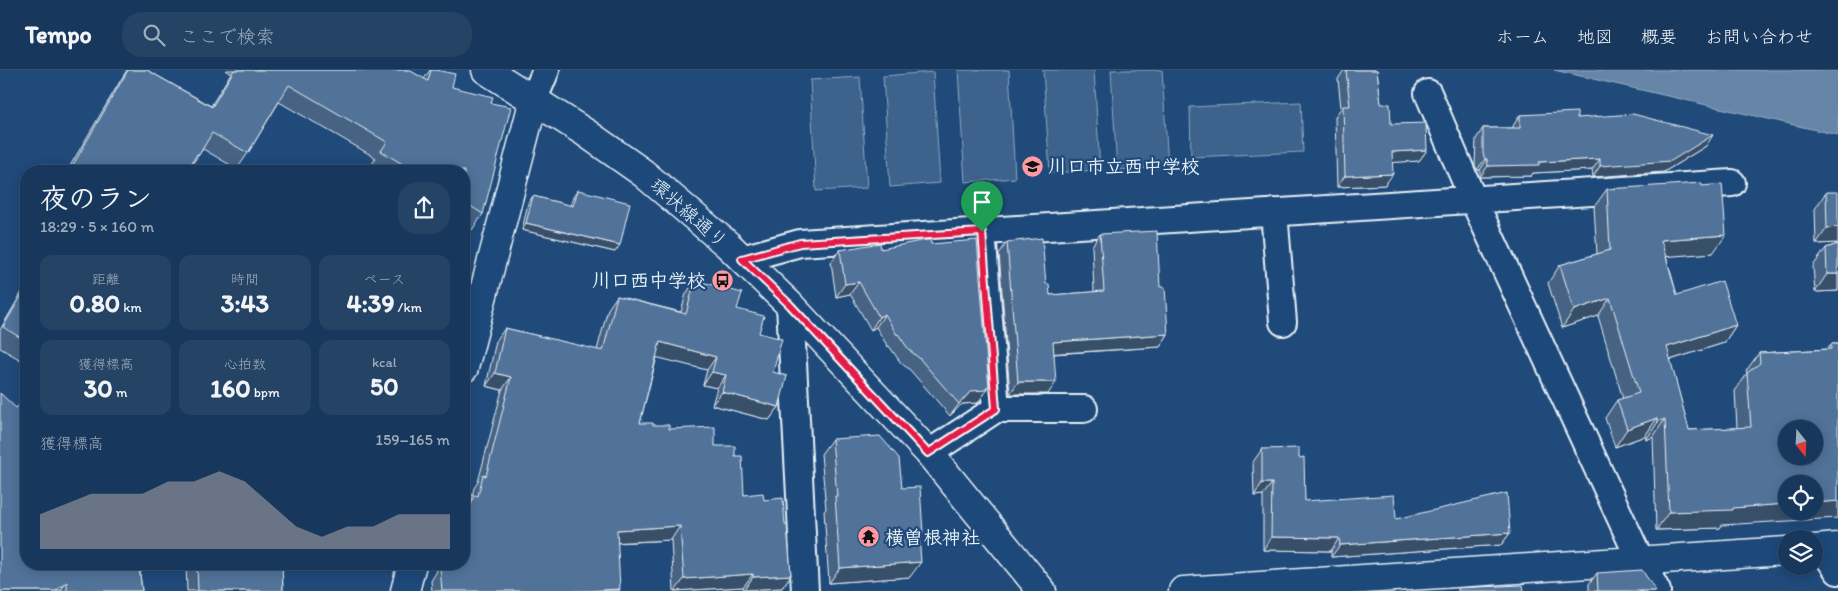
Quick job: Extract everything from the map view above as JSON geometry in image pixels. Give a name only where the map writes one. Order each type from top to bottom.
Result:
[{"type":"street","name":"環状線通り","points":[[486,70],[534,99],[643,173],[742,259],[790,305],[928,453],[1042,591]]},
{"type":"street","points":[[470,345],[534,99],[546,70]]},
{"type":"street","points":[[1428,94],[1474,199],[1640,560],[1657,591]]},
{"type":"street","points":[[742,259],[800,243],[1732,183]]},
{"type":"street","points":[[1274,212],[1283,322]]},
{"type":"street","points":[[982,232],[996,409]]},
{"type":"street","points":[[790,305],[805,591]]},
{"type":"street","points":[[928,453],[996,409],[1084,409]]},
{"type":"street","points":[[1825,548],[1838,571]]},
{"type":"street","points":[[1183,591],[1778,551]]},
{"type":"street","points":[[405,591],[410,570]]},
{"type":"shaded area","points":[[958,70],[1009,70],[1015,178],[965,182]]},
{"type":"shaded area","points":[[1043,70],[1094,70],[1100,170],[1050,173]]},
{"type":"shaded area","points":[[1111,70],[1162,70],[1168,167],[1117,170]]},
{"type":"shaded area","points":[[1554,70],[1838,70],[1838,135]]},
{"type":"shaded area","points":[[933,72],[940,183],[890,187],[883,76]]},
{"type":"shaded area","points":[[860,77],[867,188],[816,191],[810,80]]},
{"type":"shaded area","points":[[1301,102],[1303,152],[1191,157],[1190,107]]},
{"type":"building","points":[[128,70],[147,70],[212,107],[234,70],[409,70],[428,81],[431,70],[436,70],[455,74],[452,87],[493,97],[491,103],[511,107],[483,214],[470,206],[470,165],[404,165],[381,151],[387,142],[289,85],[248,153],[212,133],[191,165],[73,165]]},
{"type":"building","points":[[1346,70],[1377,70],[1381,104],[1390,104],[1391,124],[1426,123],[1427,150],[1392,152],[1393,174],[1345,176],[1343,106],[1350,106]]},
{"type":"building","points":[[1577,112],[1577,118],[1633,114],[1713,135],[1671,161],[1600,166],[1600,159],[1539,162],[1539,165],[1488,166],[1487,159],[1485,159],[1483,154],[1483,128],[1520,128],[1520,115]]},
{"type":"building","points":[[1702,183],[1702,186],[1722,184],[1726,235],[1661,240],[1677,295],[1722,281],[1736,325],[1667,347],[1689,430],[1751,427],[1747,373],[1760,363],[1759,353],[1831,349],[1831,344],[1838,344],[1838,501],[1823,502],[1823,475],[1778,475],[1778,505],[1733,508],[1733,510],[1669,512],[1665,419],[1658,422],[1657,418],[1627,429],[1617,400],[1639,393],[1610,298],[1574,310],[1560,265],[1610,250],[1607,189]]},
{"type":"building","points":[[578,190],[630,203],[620,245],[526,223],[533,196],[573,206]]},
{"type":"building","points":[[1826,192],[1838,192],[1838,227],[1827,228]]},
{"type":"building","points":[[1157,231],[1160,287],[1165,287],[1168,334],[1053,342],[1056,382],[1018,382],[1007,242],[1042,238],[1046,284],[1049,284],[1050,295],[1104,291],[1100,234]]},
{"type":"building","points":[[930,239],[931,244],[977,240],[989,387],[986,387],[986,390],[971,391],[959,404],[919,358],[909,350],[897,335],[885,314],[879,317],[859,282],[845,284],[840,250],[880,243],[881,249]]},
{"type":"building","points":[[1838,244],[1838,274],[1827,274],[1826,248]]},
{"type":"building","points":[[695,280],[742,293],[737,309],[764,316],[759,333],[782,339],[773,372],[787,376],[779,407],[722,392],[726,375],[712,372],[716,357],[660,342],[640,423],[669,425],[669,429],[715,427],[715,446],[735,446],[735,456],[742,456],[744,495],[763,493],[764,500],[783,498],[791,575],[753,577],[753,574],[684,579],[680,526],[617,530],[620,589],[585,591],[442,591],[440,570],[470,570],[470,509],[474,495],[478,496],[483,475],[486,476],[511,377],[495,373],[505,328],[603,351],[617,296],[686,314]]},
{"type":"building","points":[[20,298],[20,337],[3,327]]},
{"type":"building","points":[[0,393],[16,408],[20,404],[20,570],[139,570],[142,591],[67,591],[67,582],[56,591],[0,591]]},
{"type":"building","points":[[880,436],[899,458],[902,488],[920,487],[923,533],[919,534],[921,562],[840,568],[832,439]]},
{"type":"building","points":[[1299,448],[1299,458],[1304,457],[1305,501],[1394,495],[1396,519],[1507,493],[1510,533],[1340,545],[1339,538],[1271,537],[1272,483],[1262,483],[1262,449]]},
{"type":"building","points":[[197,570],[282,570],[283,591],[198,591]]},
{"type":"building","points":[[1642,570],[1656,591],[1598,591],[1597,573]]},
{"type":"building","points":[[1523,585],[1524,591],[1458,591],[1458,588]]},
{"type":"place","name":"川口市立西中学校","points":[[1032,166]]},
{"type":"place","name":"川口西中学校","points":[[722,280]]},
{"type":"place","name":"横曽根神社","points":[[869,537]]},
{"type":"route","points":[[982,232],[996,409],[928,453],[790,305],[742,259],[800,243],[982,232]]}]
